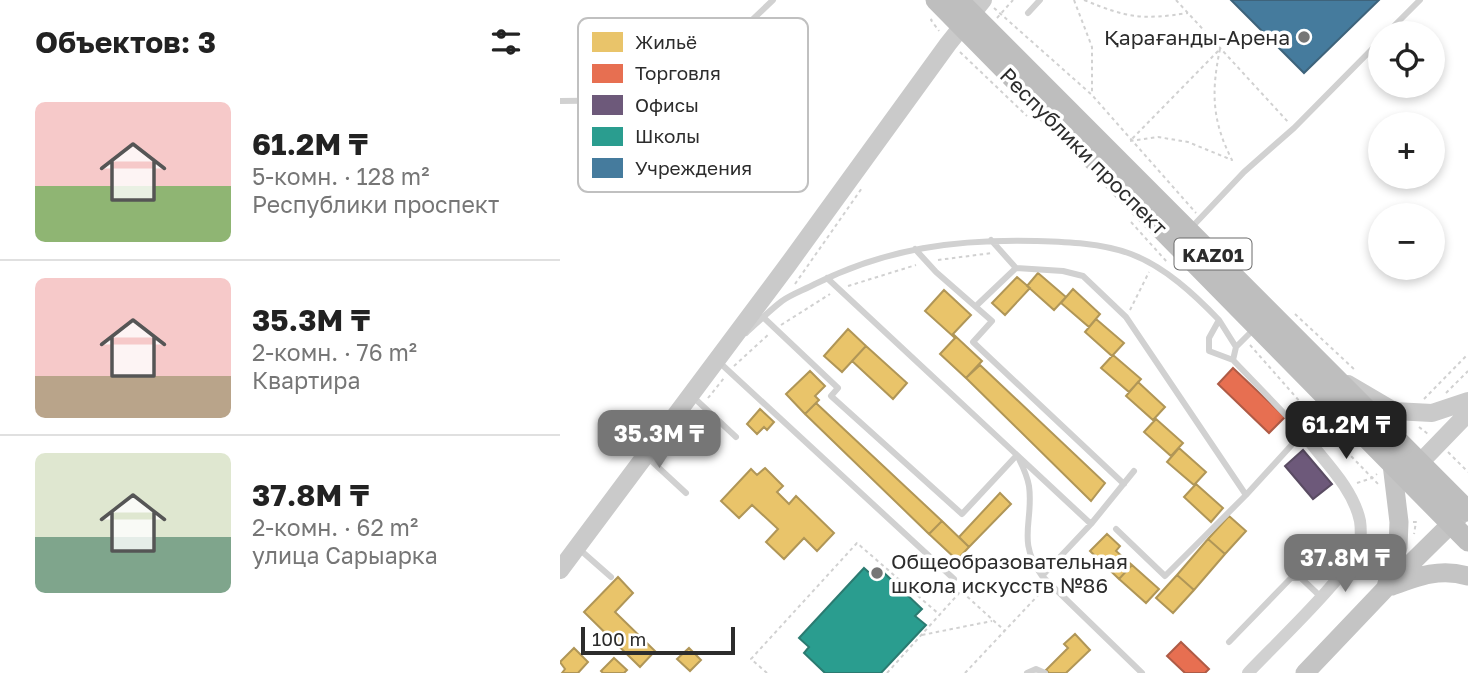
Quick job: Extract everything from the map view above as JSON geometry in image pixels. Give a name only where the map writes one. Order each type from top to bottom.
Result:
[{"type":"highway","name":"Республики проспект","points":[[936,0],[979,16],[1195,224],[1346,375],[1406,468],[1468,541]]},
{"type":"highway","name":"Республики проспект","points":[[979,16],[1251,332],[1406,468],[1467,510]]},
{"type":"main road","points":[[560,570],[651,461],[723,366],[979,16]]},
{"type":"main road","points":[[1346,375],[1394,411],[1432,413],[1468,401]]},
{"type":"main road","points":[[1385,589],[1398,547],[1406,468],[1468,413]]},
{"type":"main road","points":[[1305,673],[1385,589],[1467,510]]},
{"type":"main road","points":[[1385,589],[1425,574],[1448,572],[1468,576]]},
{"type":"street","points":[[1248,673],[1321,597],[1346,567],[1360,544],[1360,522],[1346,487],[1302,432]]},
{"type":"lane","points":[[754,18],[773,0]]},
{"type":"lane","points":[[1028,13],[1040,0]]},
{"type":"lane","points":[[1399,21],[1420,0]]},
{"type":"lane","points":[[1195,224],[1244,172],[1294,128],[1368,53]]},
{"type":"lane","points":[[560,101],[578,101]]},
{"type":"lane","points":[[954,579],[723,366],[763,317],[784,300],[827,278],[915,249],[991,240],[1068,242],[1110,248],[1153,265],[1200,299],[1219,320],[1236,347]]},
{"type":"lane","points":[[991,240],[1016,268]]},
{"type":"lane","points":[[915,249],[992,321],[974,342],[1124,484]]},
{"type":"lane","points":[[976,306],[1016,268],[1038,268],[1083,276],[1126,317],[1246,495]]},
{"type":"lane","points":[[827,278],[1091,524]]},
{"type":"lane","points":[[763,317],[838,388],[831,396],[961,514],[1017,455]]},
{"type":"lane","points":[[1219,320],[1209,338],[1209,351],[1233,360],[1302,432]]},
{"type":"lane","points":[[1233,360],[1236,347],[1251,332]]},
{"type":"lane","points":[[696,400],[736,437]]},
{"type":"lane","points":[[1116,529],[1165,576],[1246,495],[1331,402]]},
{"type":"lane","points":[[1017,455],[1026,473],[1029,487],[1027,520],[1030,555],[1042,576],[1142,673]]},
{"type":"lane","points":[[651,461],[686,493]]},
{"type":"lane","points":[[1042,576],[1091,524],[1134,471]]},
{"type":"lane","points":[[578,547],[611,577]]},
{"type":"lane","points":[[1229,642],[1291,578],[1301,578],[1321,597]]},
{"type":"lane","points":[[1027,673],[1036,669],[1045,673]]},
{"type":"path","points":[[1013,0],[979,16],[962,54],[1032,121]]},
{"type":"path","points":[[1074,0],[1092,47],[1092,95]]},
{"type":"path","points":[[1084,0],[1131,17],[1152,19],[1188,13]]},
{"type":"path","points":[[1176,0],[1294,128]]},
{"type":"path","points":[[979,16],[1092,95],[1195,224]]},
{"type":"path","points":[[1130,141],[1158,136],[1188,142],[1232,160],[1224,146],[1214,113],[1213,81],[1220,49]]},
{"type":"path","points":[[1130,141],[1220,49]]},
{"type":"path","points":[[784,300],[864,185]]},
{"type":"path","points":[[1131,222],[1159,256],[1174,269]]},
{"type":"path","points":[[651,461],[723,366],[839,289],[927,261],[1002,252]]},
{"type":"path","points":[[1126,317],[1153,265]]},
{"type":"path","points":[[1288,307],[1346,375]]},
{"type":"path","points":[[1251,332],[1315,418],[1372,478]]},
{"type":"path","points":[[1427,403],[1419,403],[1468,354]]},
{"type":"path","points":[[1444,395],[1468,371]]},
{"type":"path","points":[[767,673],[751,659],[857,543],[940,615]]},
{"type":"path","points":[[965,673],[1049,583]]},
{"type":"path","points":[[887,673],[961,591],[1005,631]]},
{"type":"path","points":[[921,636],[993,620]]},
{"type":"building: Жильё","points":[[1038,273],[1066,297],[1054,310],[1027,286]]},
{"type":"building: Жильё","points":[[1017,277],[1030,288],[1005,315],[992,303]]},
{"type":"building: Жильё","points":[[1073,289],[1100,314],[1089,327],[1061,303]]},
{"type":"building: Жильё","points":[[944,290],[971,315],[953,334],[982,361],[966,378],[940,354],[955,338],[925,311]]},
{"type":"building: Жильё","points":[[1096,319],[1124,343],[1112,356],[1085,332]]},
{"type":"building: Жильё","points":[[848,329],[866,346],[842,372],[824,356]]},
{"type":"building: Жильё","points":[[866,346],[907,383],[893,399],[852,361]]},
{"type":"building: Жильё","points":[[1113,355],[1141,379],[1129,392],[1101,368]]},
{"type":"building: Жильё","points":[[980,365],[1105,483],[1091,501],[966,378]]},
{"type":"building: Жильё","points":[[810,371],[825,386],[815,396],[819,400],[805,414],[786,394]]},
{"type":"building: Жильё","points":[[1138,382],[1165,407],[1153,420],[1126,396]]},
{"type":"building: Жильё","points":[[816,403],[942,521],[929,534],[805,414]]},
{"type":"building: Жильё","points":[[760,409],[774,422],[767,430],[764,427],[757,434],[747,424]]},
{"type":"building: Жильё","points":[[1156,419],[1183,443],[1171,456],[1144,432]]},
{"type":"building: Жильё","points":[[1179,448],[1206,472],[1194,485],[1167,462]]},
{"type":"building: Жильё","points":[[765,468],[783,486],[777,492],[789,504],[796,496],[834,533],[817,551],[804,538],[784,559],[766,542],[778,529],[752,505],[739,518],[721,501],[751,469],[757,475]]},
{"type":"building: Жильё","points":[[1196,484],[1223,508],[1211,522],[1184,497]]},
{"type":"building: Жильё","points":[[1000,493],[1011,504],[969,547],[959,537]]},
{"type":"building: Жильё","points":[[1229,516],[1246,531],[1225,554],[1208,539]]},
{"type":"building: Жильё","points":[[942,521],[969,547],[957,560],[929,534]]},
{"type":"building: Жильё","points":[[1107,534],[1120,546],[1116,551],[1132,565],[1119,579],[1090,551]]},
{"type":"building: Жильё","points":[[1208,539],[1225,554],[1194,590],[1177,575]]},
{"type":"building: Жильё","points":[[1132,565],[1159,589],[1146,603],[1119,579]]},
{"type":"building: Жильё","points":[[1177,575],[1194,590],[1173,613],[1156,598]]},
{"type":"building: Жильё","points":[[618,577],[633,593],[615,612],[655,651],[640,667],[584,612]]},
{"type":"building: Жильё","points":[[1075,634],[1090,650],[1066,673],[1049,673],[1046,670],[1068,648],[1064,644]]},
{"type":"building: Жильё","points":[[574,648],[588,662],[578,673],[562,673],[565,669],[560,662]]},
{"type":"building: Жильё","points":[[689,648],[701,660],[690,671],[677,659]]},
{"type":"building: Жильё","points":[[614,658],[627,670],[624,673],[603,673],[601,671]]},
{"type":"building: Торговля","points":[[1233,368],[1285,417],[1269,433],[1218,384]]},
{"type":"building: Торговля","points":[[1181,642],[1209,669],[1205,673],[1185,673],[1167,656]]},
{"type":"building: Офисы","points":[[1303,450],[1332,484],[1313,499],[1285,466]]},
{"type":"building: Школы","points":[[864,568],[874,577],[881,570],[922,609],[915,616],[926,625],[881,673],[825,673],[804,653],[809,647],[799,638]]},
{"type":"building: Учреждения","name":"Қарағанды-Арена","points":[[1231,0],[1379,0],[1304,73]]},
{"type":"place","name":"Қарағанды-Арена","points":[[1304,37]]},
{"type":"place","name":"Общеобразовательная школа искусств №86","points":[[877,573]]}]
